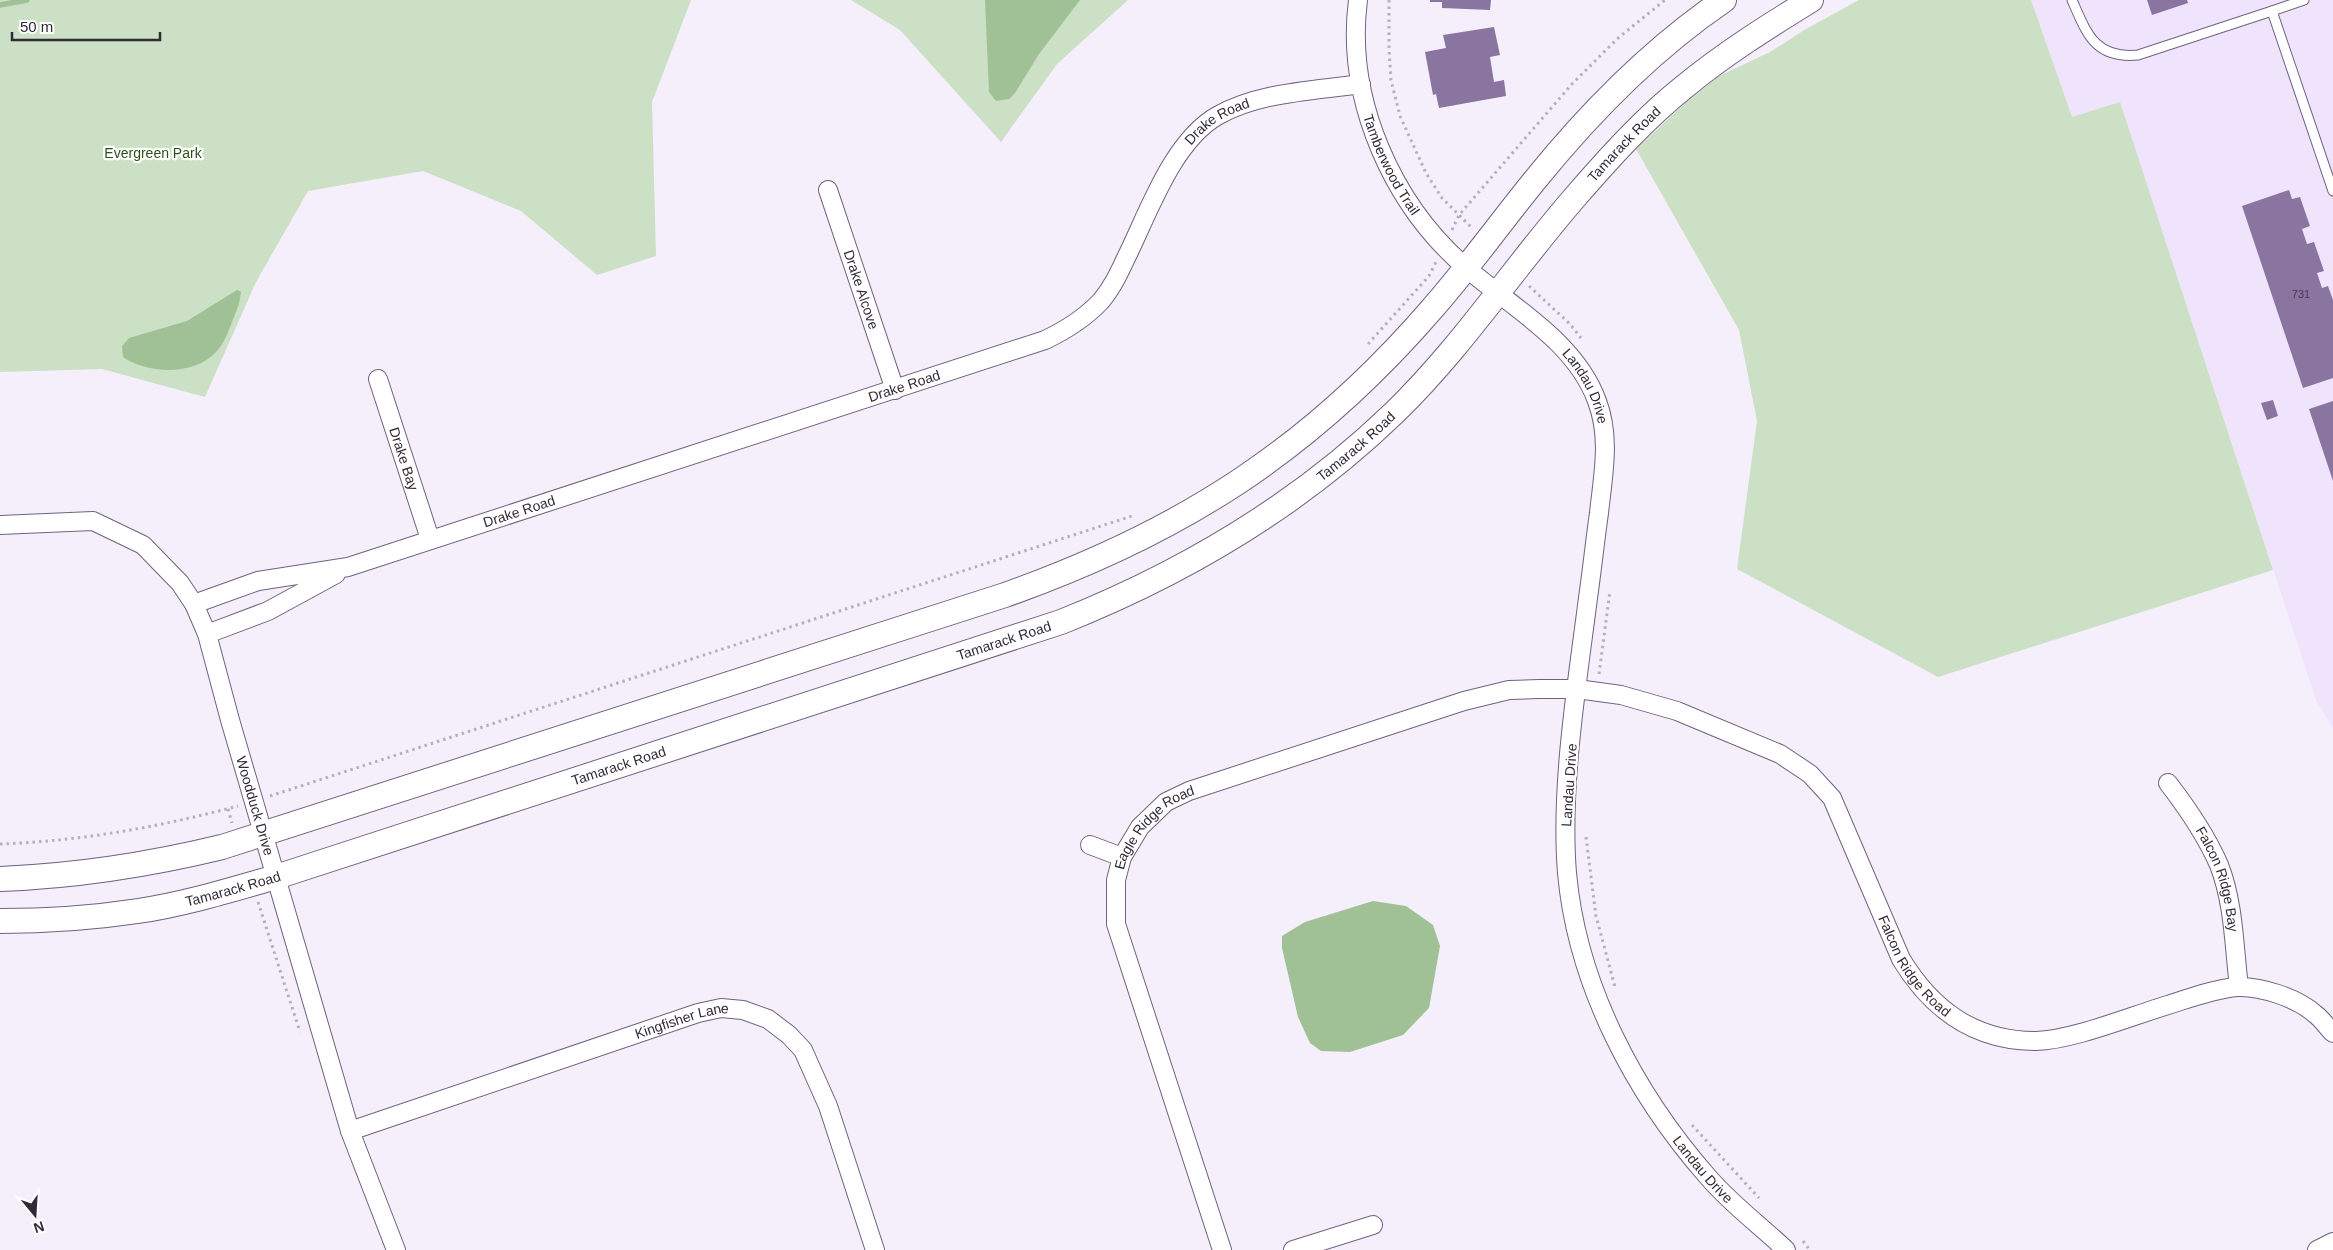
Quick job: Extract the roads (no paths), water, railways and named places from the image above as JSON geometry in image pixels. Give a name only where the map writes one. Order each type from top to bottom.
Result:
[{"type":"street","name":"Tamberwood Trail","points":[[1358,0],[1357,50],[1361,84],[1372,128],[1386,163],[1409,202],[1444,247],[1498,294]]},
{"type":"street","points":[[0,879],[46,877],[130,867],[213,849],[264,835],[1005,596],[1119,550],[1207,503],[1248,477],[1290,446],[1362,384],[1431,310],[1536,178],[1586,120],[1629,77],[1700,17],[1724,0]]},
{"type":"street","name":"Tamarack Road","points":[[0,922],[99,916],[139,911],[181,903],[276,877],[1061,622],[1139,588],[1230,539],[1286,502],[1356,447],[1395,412],[1431,374],[1498,294],[1572,200],[1654,113],[1719,60],[1810,0]]},
{"type":"street","name":"Drake Road","points":[[207,634],[268,611],[348,567],[894,390],[1045,340],[1065,331],[1101,301],[1114,281],[1168,172],[1180,152],[1197,132],[1215,117],[1236,106],[1259,99],[1361,84]]},
{"type":"street","name":"Drake Alcove","points":[[828,190],[894,390]]},
{"type":"street","name":"Landau Drive","points":[[1498,294],[1553,338],[1573,360],[1589,383],[1603,421],[1605,462],[1577,689],[1566,807],[1567,874],[1576,930],[1592,983],[1610,1028],[1636,1077],[1665,1124],[1710,1180],[1786,1250]]},
{"type":"street","name":"Drake Bay","points":[[378,379],[430,539]]},
{"type":"street","name":"Woodduck Drive","points":[[0,525],[93,521],[143,545],[180,583],[194,604],[207,634],[350,1131],[396,1250]]},
{"type":"street","name":"Drake Road","points":[[194,604],[258,581],[348,567]]},
{"type":"street","name":"Eagle Ridge Road","points":[[1222,1250],[1116,924],[1116,880],[1122,857],[1140,827],[1166,802],[1189,791],[1464,701],[1508,690],[1577,689]]},
{"type":"street","name":"Falcon Ridge Road","points":[[1577,689],[1621,695],[1677,711],[1780,754],[1810,774],[1832,798],[1901,959],[1916,983],[1932,1002],[1959,1021],[1980,1031],[2007,1039],[2037,1041],[2067,1036],[2209,992],[2238,987],[2288,997],[2315,1013],[2333,1033]]},
{"type":"street","name":"Falcon Ridge Bay","points":[[2168,783],[2194,816],[2219,866],[2229,902],[2238,987]]},
{"type":"street","points":[[1090,844],[1122,857]]},
{"type":"street","name":"Kingfisher Lane","points":[[350,1131],[698,1013],[721,1008],[743,1010],[768,1019],[789,1035],[803,1050],[828,1106],[875,1250]]},
{"type":"street","points":[[1293,1250],[1373,1225]]},
{"type":"street","points":[[2316,1250],[2333,1242]]},
{"type":"lane","points":[[2072,0],[2091,39],[2101,49],[2124,56],[2138,55],[2304,0]]},
{"type":"lane","points":[[2272,11],[2333,192]]},
{"type":"waterway","points":[[0,5],[27,0]]},
{"type":"park label","name":"Evergreen Park","points":[[153,153]]}]
